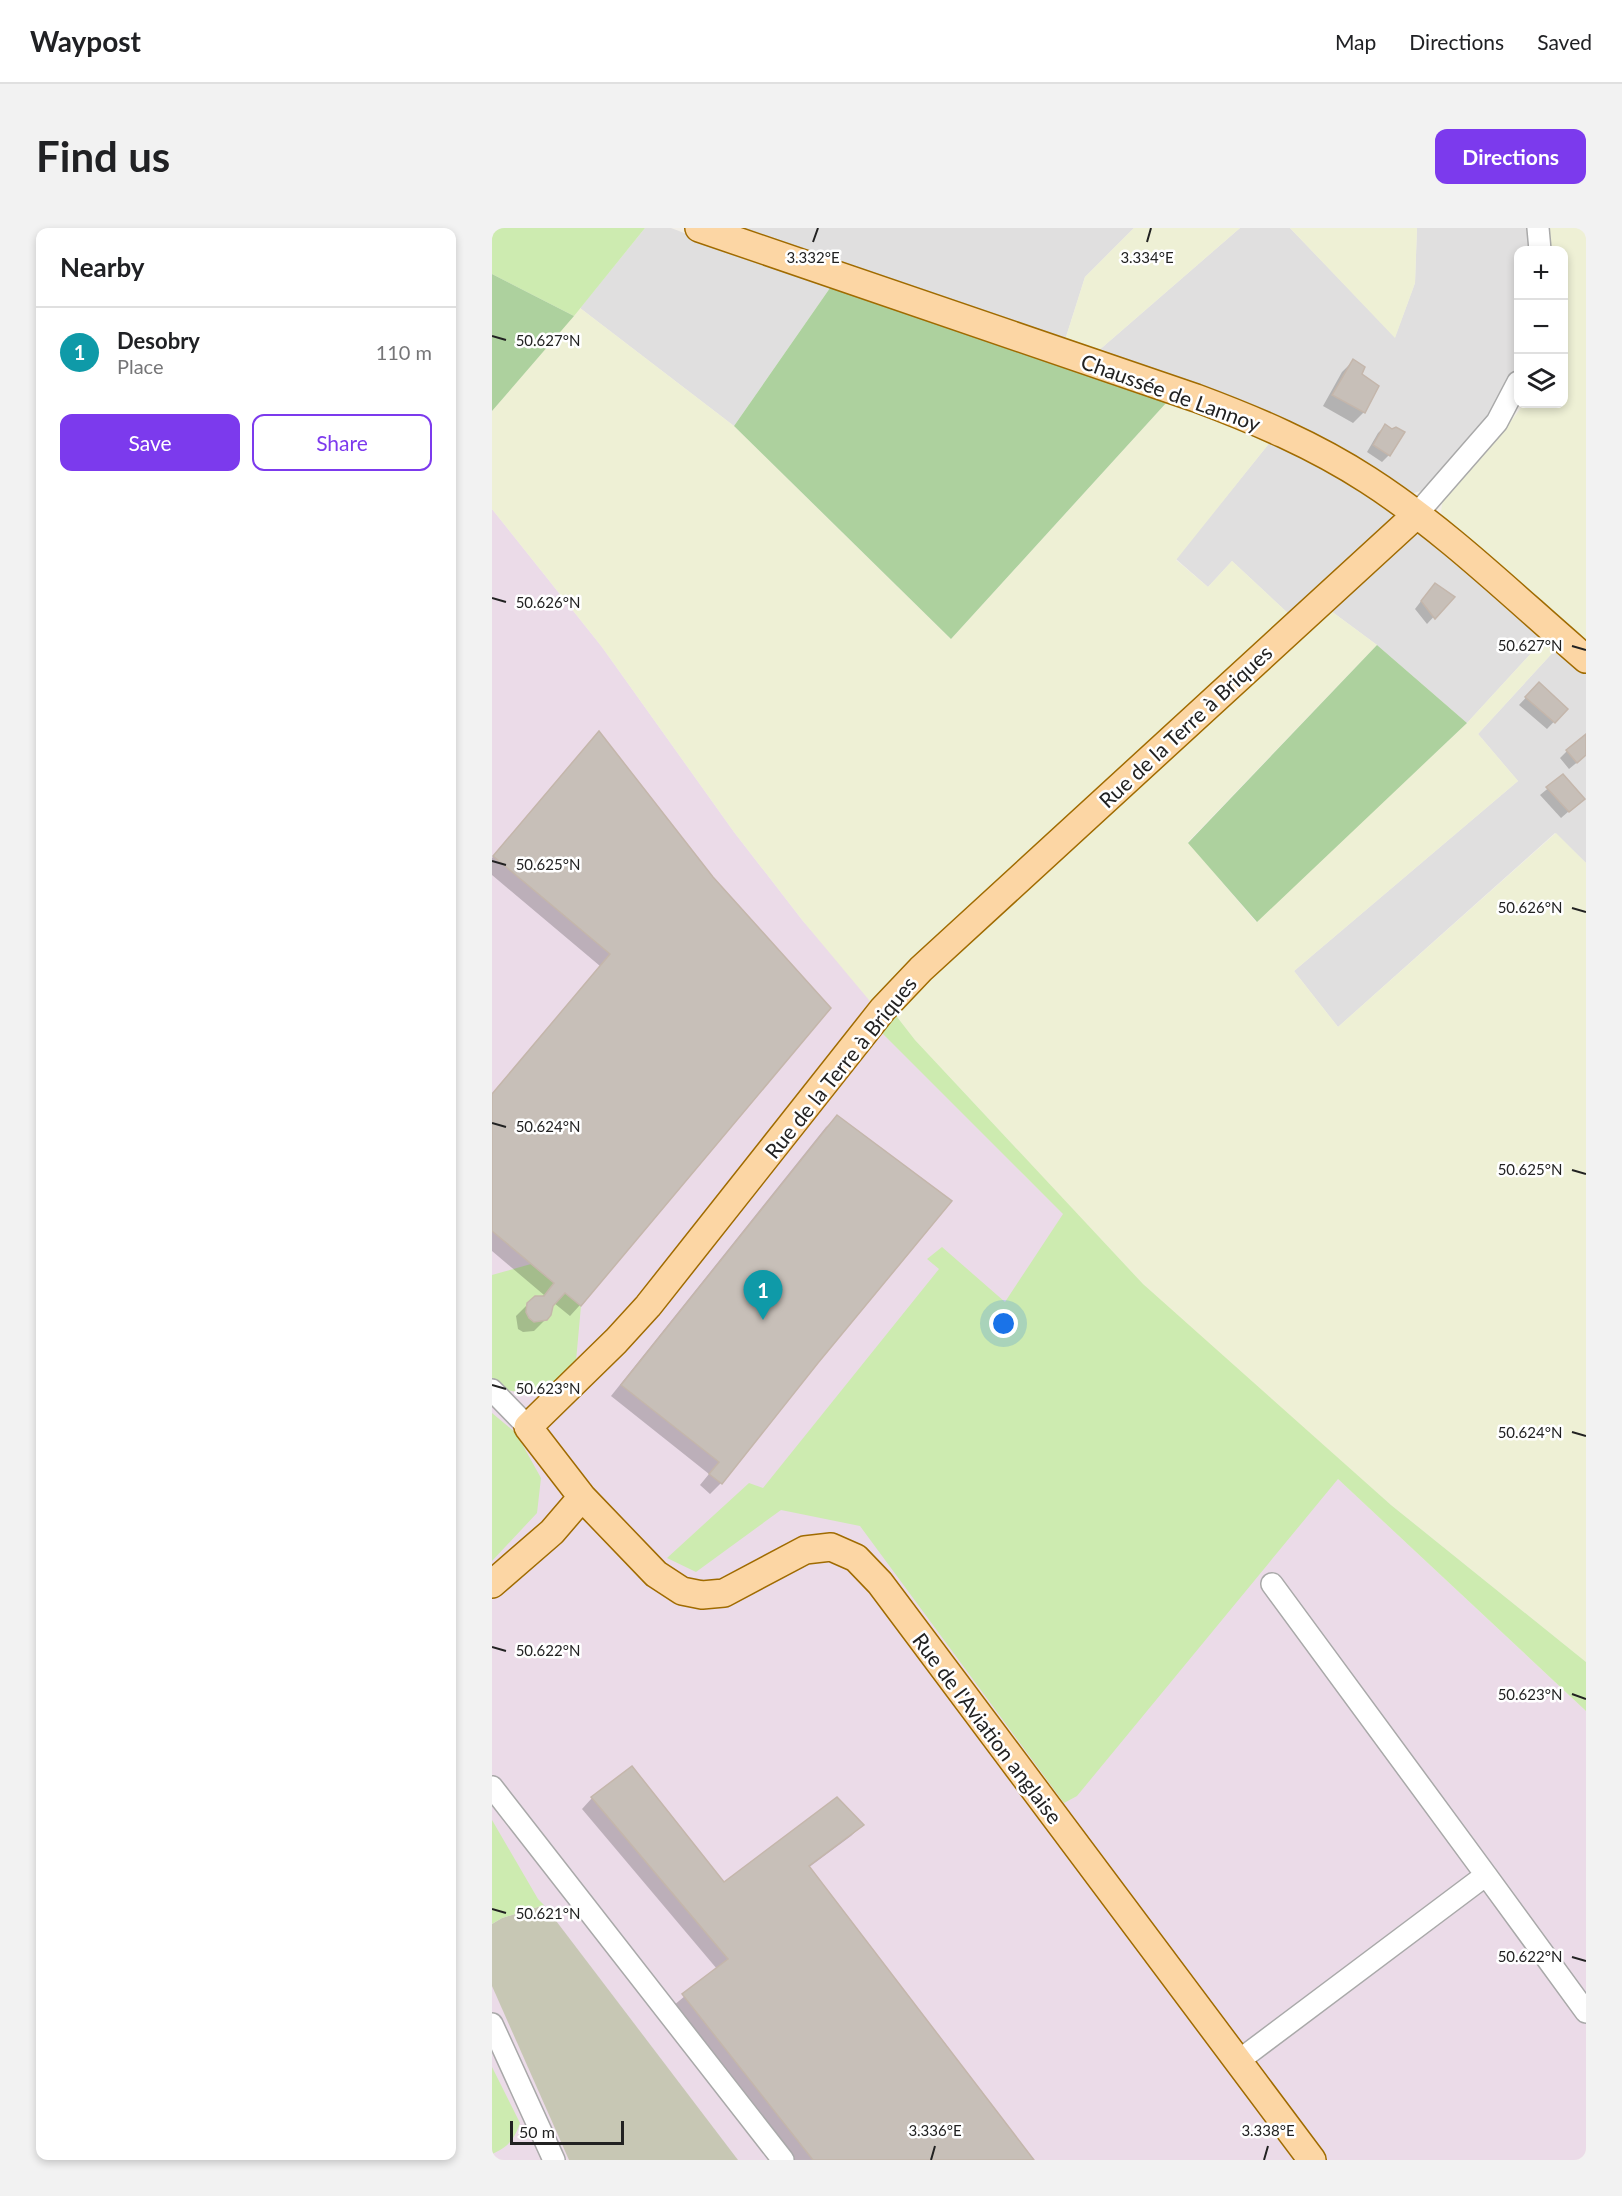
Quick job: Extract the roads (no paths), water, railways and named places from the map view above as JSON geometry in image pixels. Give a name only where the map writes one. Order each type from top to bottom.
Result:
[{"type":"main road","name":"Chaussée de Lannoy","points":[[699,228],[1185,394],[1257,421],[1368,480],[1416,514],[1586,659]]},
{"type":"main road","name":"Rue de la Terre à Briques","points":[[528,1427],[616,1341],[648,1306],[883,1009],[921,969],[1416,514]]},
{"type":"main road","points":[[492,1584],[552,1532],[582,1497],[528,1427]]},
{"type":"main road","name":"Rue de l'Aviation anglaise","points":[[582,1497],[656,1574],[682,1591],[702,1596],[724,1593],[805,1550],[831,1547],[856,1558],[880,1582],[1312,2160]]},
{"type":"street","points":[[1538,228],[1540,246]]},
{"type":"street","points":[[1416,514],[1497,422],[1514,390]]},
{"type":"street","points":[[492,1390],[528,1427]]},
{"type":"street","points":[[1272,1584],[1586,2012]]},
{"type":"street","points":[[492,1787],[783,2160]]},
{"type":"street","points":[[1237,2062],[1486,1875]]},
{"type":"street","points":[[492,2024],[554,2160]]},
{"type":"place","name":"Desobry","points":[[763,1320]]}]
